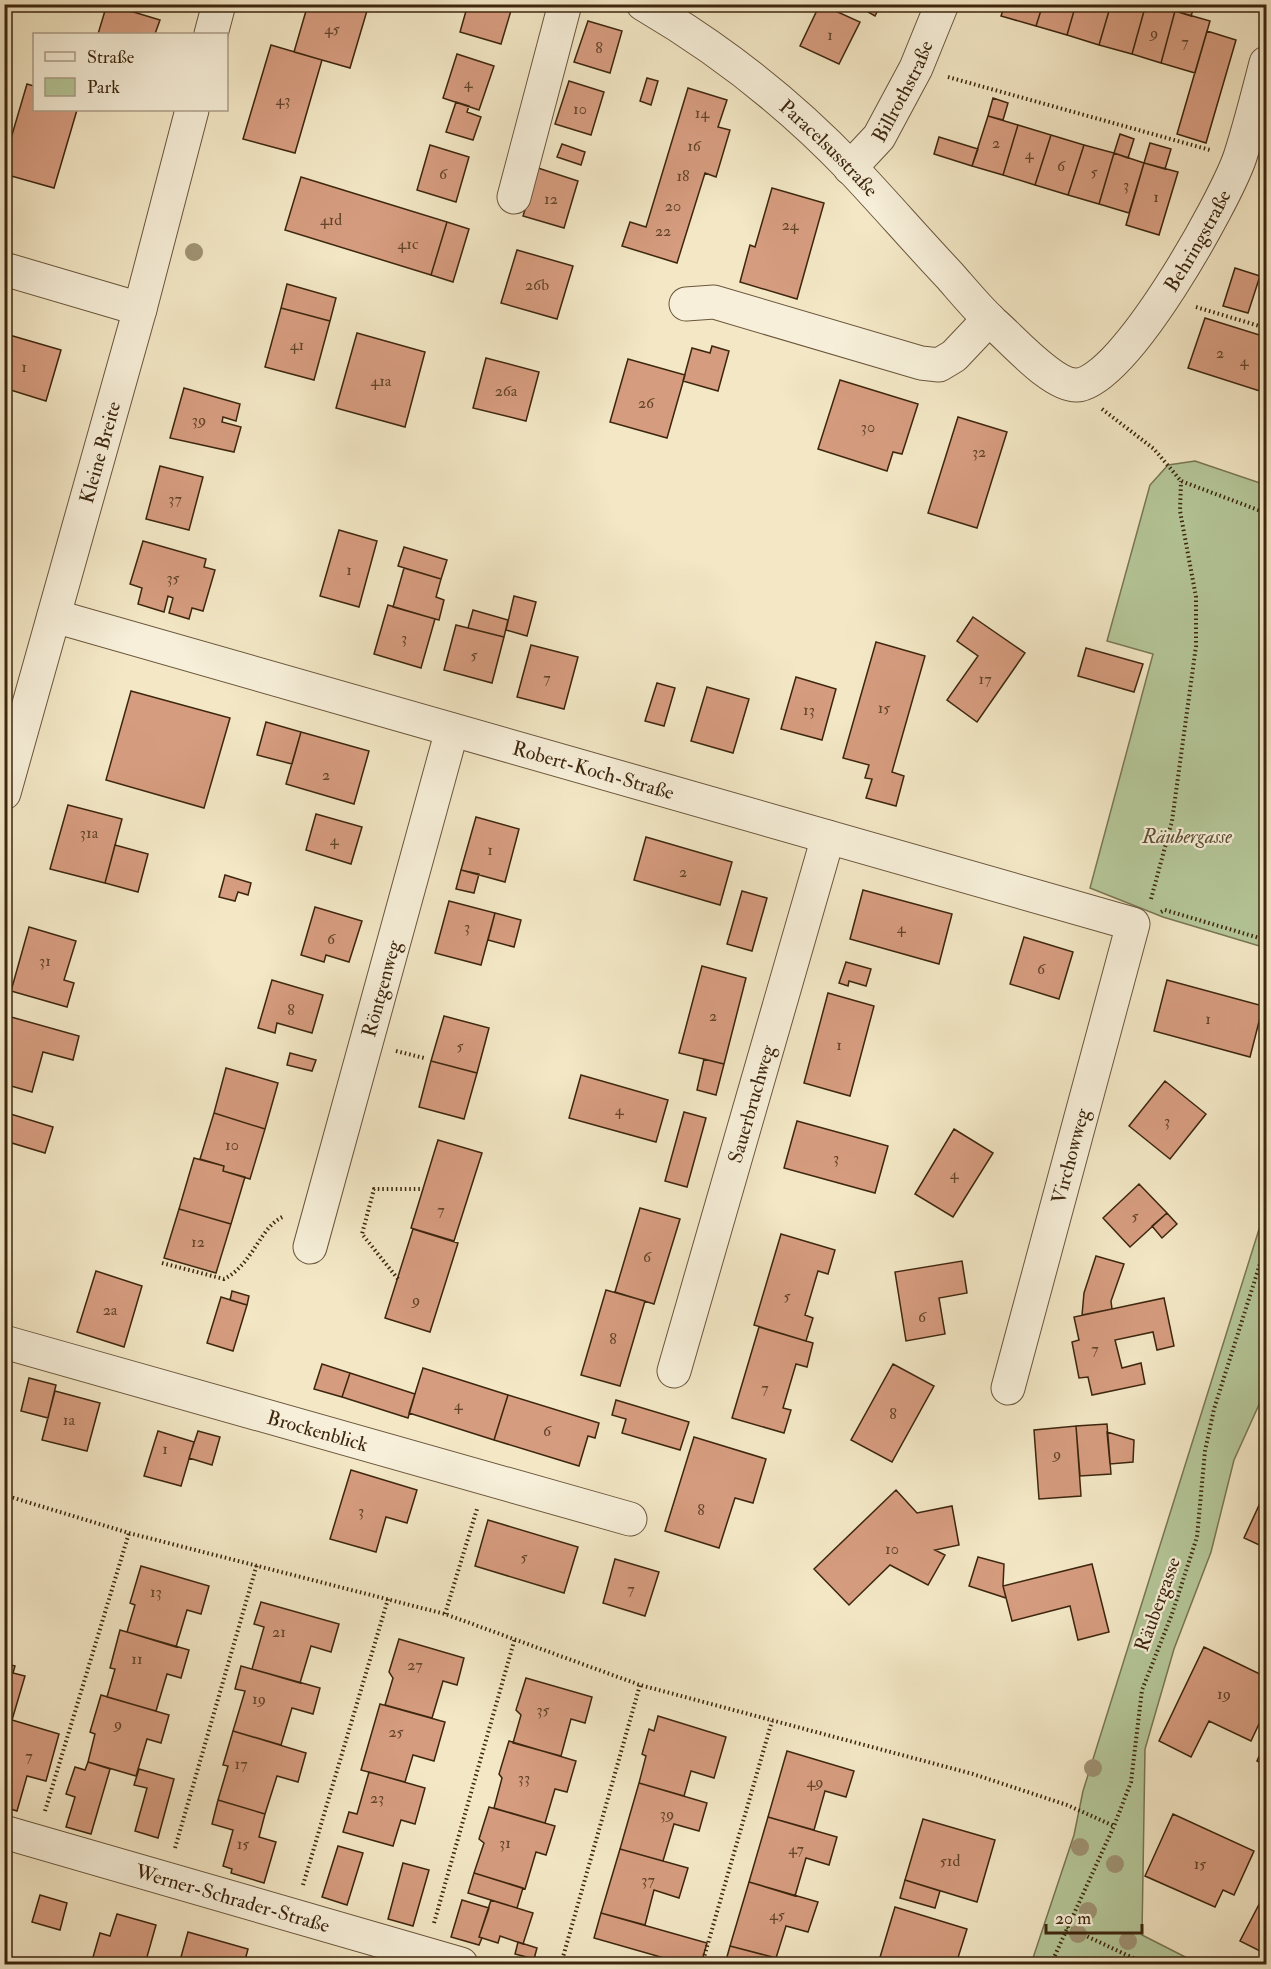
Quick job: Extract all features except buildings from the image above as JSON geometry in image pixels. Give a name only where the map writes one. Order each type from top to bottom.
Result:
[{"type":"street","points":[[211,33],[219,4]]},
{"type":"street","points":[[514,197],[565,4]]},
{"type":"street","name":"Paracelsusstraße","points":[[643,4],[686,29],[779,98],[850,168],[989,319],[1050,374],[1065,383],[1079,385]]},
{"type":"street","name":"Billrothstraße","points":[[850,168],[879,137],[916,68],[942,4]]},
{"type":"street","name":"Behringstraße","points":[[1079,385],[1097,379],[1116,361],[1163,298],[1209,223],[1240,159],[1266,63]]},
{"type":"street","name":"Kleine Breite","points":[[4,793],[140,309],[192,111]]},
{"type":"street","points":[[4,269],[140,309]]},
{"type":"street","points":[[686,304],[714,302],[921,363],[939,365],[954,356],[989,319]]},
{"type":"street","name":"Robert-Koch-Straße","points":[[54,616],[1133,924]]},
{"type":"street","name":"Röntgenweg","points":[[310,1247],[452,730]]},
{"type":"street","name":"Sauerbruchweg","points":[[674,1371],[828,837]]},
{"type":"street","name":"Virchowweg","points":[[1008,1388],[1133,924]]},
{"type":"street","name":"Brockenblick","points":[[4,1342],[630,1520]]},
{"type":"street","name":"Werner-Schrader-Straße","points":[[4,1832],[461,1965]]},
{"type":"path","points":[[1254,4],[1266,8]]},
{"type":"path","points":[[916,68],[1240,159]]},
{"type":"path","points":[[1163,298],[1266,328]]},
{"type":"path","points":[[1079,385],[1105,413],[1154,449],[1181,481],[1266,513]]},
{"type":"path","points":[[1133,924],[1152,897],[1172,821],[1193,676],[1196,646],[1196,597],[1180,511],[1181,481]]},
{"type":"path","points":[[1133,924],[1165,910],[1266,940]]},
{"type":"path","points":[[394,1050],[424,1058]]},
{"type":"path","points":[[398,1279],[362,1234],[374,1189],[423,1189]]},
{"type":"path","points":[[162,1263],[224,1279],[236,1273],[257,1249],[269,1226],[280,1218],[304,1212],[323,1200]]},
{"type":"path","name":"Räubergasse","points":[[1051,1965],[1114,1826],[1131,1782],[1142,1690],[1172,1614],[1197,1537],[1205,1451],[1214,1409],[1266,1245]]},
{"type":"path","points":[[445,1614],[486,1478]]},
{"type":"path","points":[[4,1495],[129,1533],[445,1614],[640,1685],[973,1774],[1067,1805],[1114,1826]]},
{"type":"path","points":[[36,1841],[129,1533]]},
{"type":"path","points":[[166,1878],[257,1564]]},
{"type":"path","points":[[294,1915],[388,1599]]},
{"type":"path","points":[[425,1955],[515,1638]]},
{"type":"path","points":[[561,1965],[640,1685]]},
{"type":"path","points":[[702,1965],[772,1721]]},
{"type":"path","points":[[1067,1927],[1146,1965]]},
{"type":"green space","name":"Räubergasse","points":[[1195,461],[1266,485],[1266,948],[1163,917],[1090,888],[1153,654],[1107,641],[1150,485],[1168,465]]},
{"type":"green space","points":[[1266,1207],[1266,1389],[1234,1460],[1211,1552],[1174,1649],[1145,1749],[1142,1935],[1199,1964],[1031,1964],[1074,1835],[1083,1791]]}]
